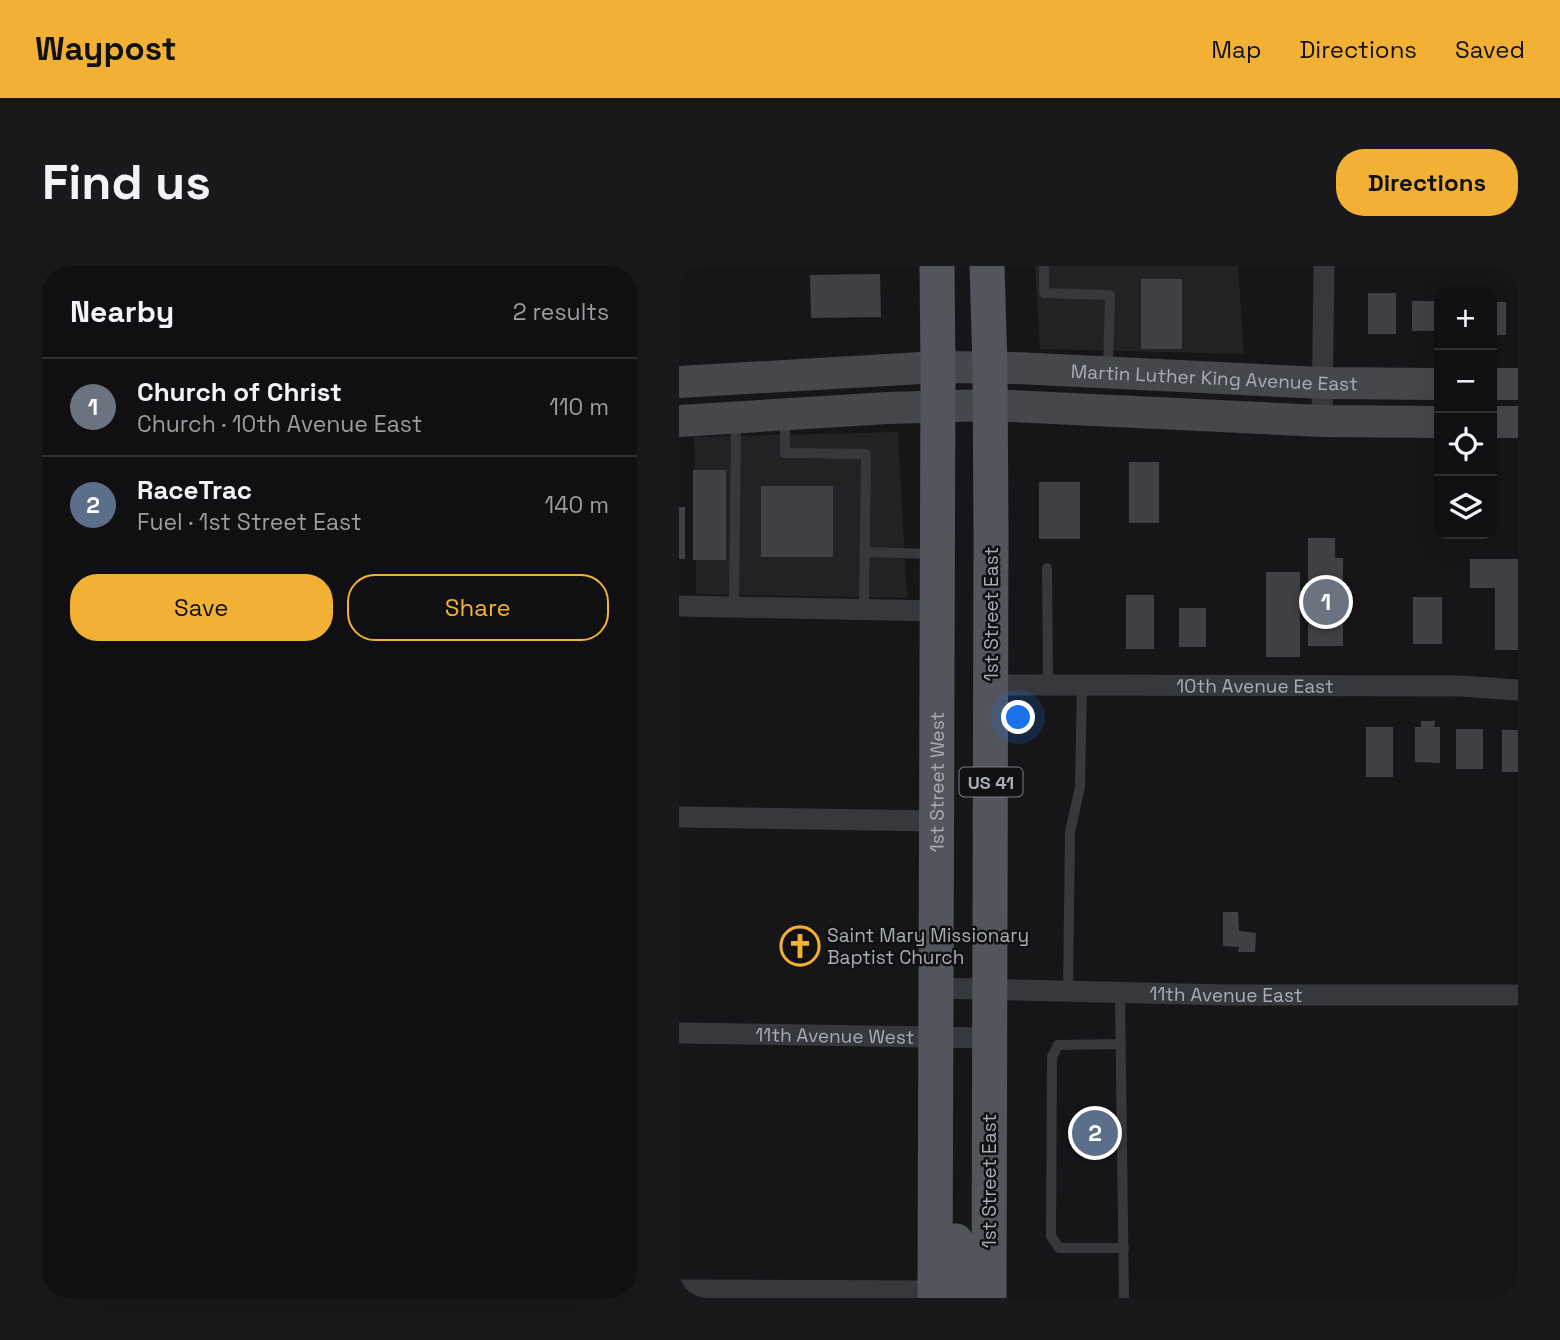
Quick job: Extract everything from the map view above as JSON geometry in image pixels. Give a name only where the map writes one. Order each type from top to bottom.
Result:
[{"type":"main road","name":"1st Street West","points":[[937,266],[935,1146],[945,1296]]},
{"type":"main road","name":"1st Street East","points":[[987,266],[991,685],[989,1298]]},
{"type":"street","points":[[1322,421],[1324,266]]},
{"type":"street","name":"Martin Luther King Avenue East","points":[[679,382],[938,367],[1323,383],[1434,384]]},
{"type":"street","points":[[1497,384],[1518,384]]},
{"type":"street","name":"Martin Luther King Avenue East","points":[[679,421],[938,405],[990,405],[1322,421],[1434,422]]},
{"type":"street","points":[[1497,422],[1518,422]]},
{"type":"street","points":[[679,606],[937,611]]},
{"type":"street","name":"10th Avenue East","points":[[991,685],[1459,686],[1518,690]]},
{"type":"street","points":[[679,817],[936,821]]},
{"type":"street","name":"11th Avenue East","points":[[936,988],[1120,993],[1518,995]]},
{"type":"street","name":"11th Avenue West","points":[[679,1033],[990,1038]]},
{"type":"street","points":[[679,1290],[945,1296]]},
{"type":"lane","points":[[1044,266],[1044,293],[1110,295],[1108,373]]},
{"type":"lane","points":[[785,414],[785,453],[866,454],[864,609]]},
{"type":"lane","points":[[734,607],[736,418]]},
{"type":"lane","points":[[865,552],[937,554]]},
{"type":"lane","points":[[1047,568],[1048,685]]},
{"type":"lane","points":[[1068,990],[1070,832],[1080,787],[1082,685]]},
{"type":"lane","points":[[1120,993],[1124,1298]]},
{"type":"lane","points":[[1121,1044],[1058,1045],[1052,1057],[1051,1236],[1059,1248],[1123,1248]]},
{"type":"shaded area","points":[[1035,266],[1238,266],[1244,354],[1040,349]]},
{"type":"shaded area","points":[[898,432],[907,598],[696,594],[694,437]]},
{"type":"building","points":[[880,274],[881,317],[811,318],[810,275]]},
{"type":"building","points":[[1141,279],[1182,279],[1182,349],[1141,349]]},
{"type":"building","points":[[1368,293],[1396,293],[1396,334],[1368,334]]},
{"type":"building","points":[[1412,301],[1434,301],[1434,331],[1412,331]]},
{"type":"building","points":[[1497,302],[1506,302],[1506,335],[1497,335]]},
{"type":"building","points":[[1129,462],[1159,462],[1159,523],[1129,523]]},
{"type":"building","points":[[693,470],[726,470],[726,560],[693,560]]},
{"type":"building","points":[[1039,482],[1080,482],[1080,539],[1039,539]]},
{"type":"building","points":[[761,486],[833,486],[833,557],[761,557]]},
{"type":"building","points":[[679,507],[685,507],[685,559],[679,559]]},
{"type":"building","points":[[1308,538],[1335,538],[1335,558],[1343,558],[1343,646],[1308,646]]},
{"type":"building","points":[[1470,559],[1518,559],[1518,650],[1495,650],[1495,588],[1470,588]]},
{"type":"building","points":[[1266,572],[1300,572],[1300,657],[1266,657]]},
{"type":"building","points":[[1126,595],[1154,595],[1154,649],[1126,649]]},
{"type":"building","points":[[1413,597],[1442,597],[1442,644],[1413,644]]},
{"type":"building","points":[[1179,608],[1206,608],[1206,647],[1179,647]]},
{"type":"building","points":[[1421,721],[1435,721],[1434,727],[1440,727],[1440,763],[1415,762],[1415,727],[1421,727]]},
{"type":"building","points":[[1366,727],[1393,727],[1393,777],[1366,777]]},
{"type":"building","points":[[1456,729],[1483,729],[1483,769],[1456,769]]},
{"type":"building","points":[[1502,730],[1518,730],[1518,772],[1502,772]]},
{"type":"building","points":[[1223,912],[1238,912],[1239,931],[1256,933],[1255,952],[1238,952],[1239,947],[1223,946]]},
{"type":"place","name":"Church of Christ","points":[[1326,602]]},
{"type":"place","name":"Saint Mary Missionary Baptist Church","points":[[800,946]]},
{"type":"place","name":"RaceTrac","points":[[1095,1133]]}]
